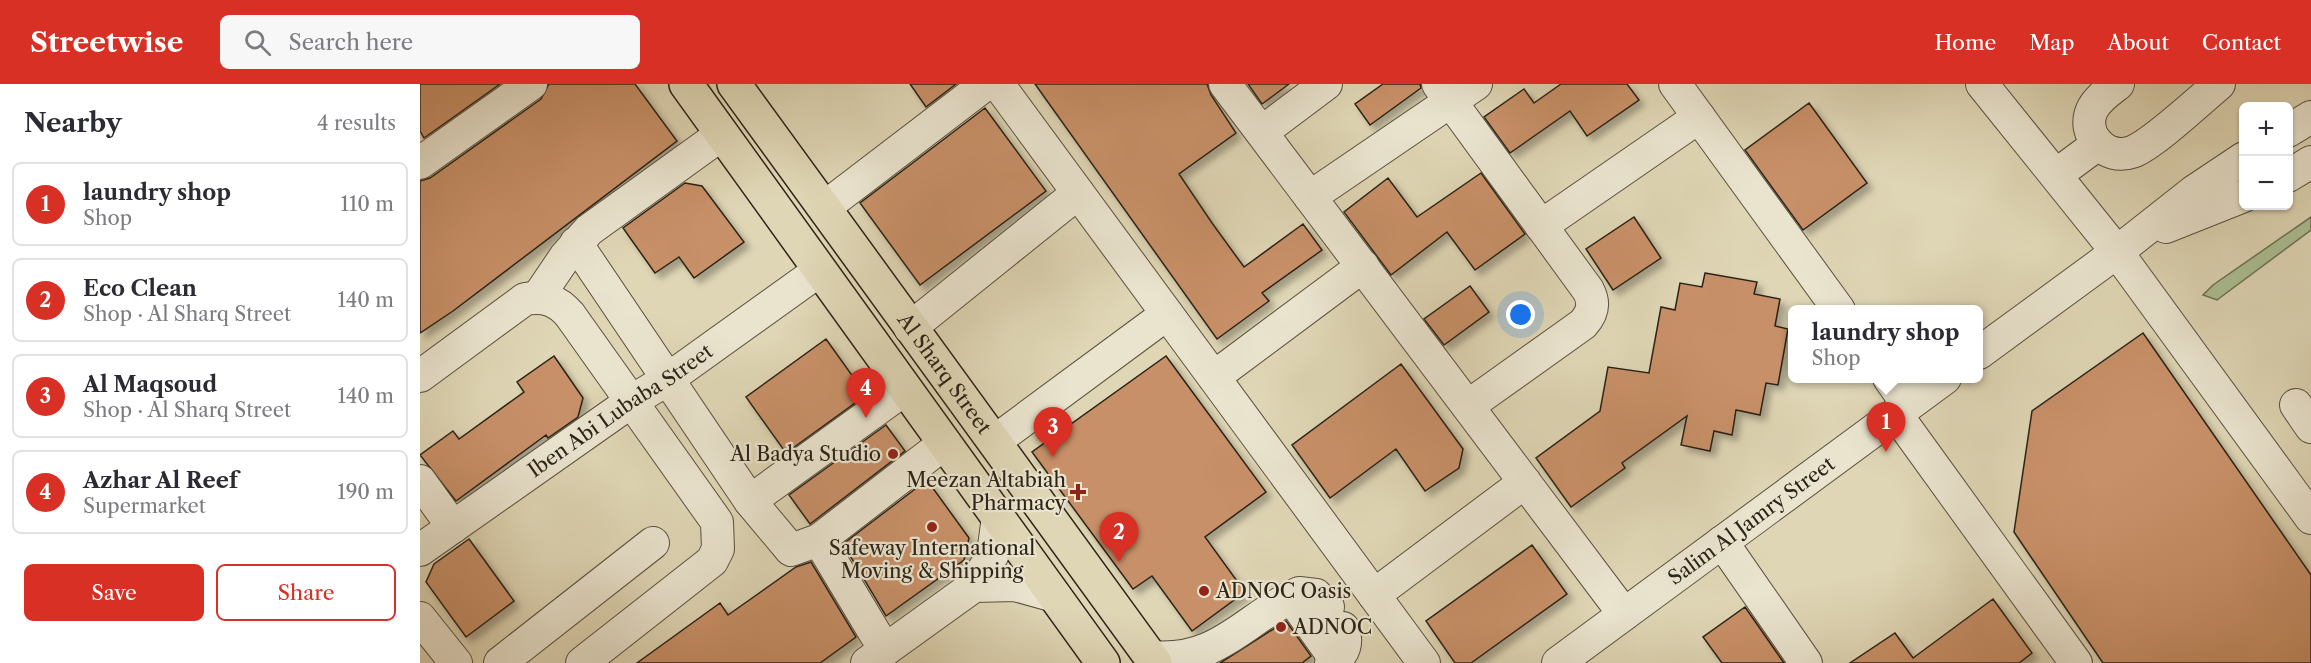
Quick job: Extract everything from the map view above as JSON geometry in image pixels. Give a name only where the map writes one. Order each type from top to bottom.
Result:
[{"type":"main road","name":"Al Sharq Street","points":[[686,84],[1103,663]]},
{"type":"main road","name":"Al Sharq Street","points":[[741,86],[910,328],[995,441],[1153,660]]},
{"type":"street","points":[[420,164],[531,84]]},
{"type":"street","points":[[825,207],[986,84]]},
{"type":"street","points":[[998,84],[1424,663]]},
{"type":"street","points":[[1225,84],[1624,614]]},
{"type":"street","points":[[1262,132],[1326,84]]},
{"type":"street","points":[[1675,84],[1836,305]]},
{"type":"street","points":[[1982,84],[2117,252],[2311,518]]},
{"type":"street","points":[[2118,84],[2099,99],[2090,117],[2090,126],[2098,144],[2108,152],[2120,154],[2133,152],[2219,84]]},
{"type":"street","points":[[1310,196],[1455,90],[1541,226],[1588,290],[1593,304],[1592,312],[1583,324],[1468,406]]},
{"type":"street","points":[[1541,226],[1700,117]]},
{"type":"street","points":[[2293,128],[2311,117]]},
{"type":"street","points":[[538,297],[576,243],[589,230],[722,134]]},
{"type":"street","points":[[2056,175],[2098,144]]},
{"type":"street","points":[[1983,350],[2117,252],[2177,204],[2239,161]]},
{"type":"street","points":[[2293,173],[2311,162]]},
{"type":"street","points":[[910,328],[1078,193]]},
{"type":"street","points":[[2117,252],[2193,215],[2239,198]]},
{"type":"street","points":[[576,243],[750,501],[791,550],[819,540],[945,443]]},
{"type":"street","points":[[1214,377],[1363,266]]},
{"type":"street","name":"Iben Abi Lubaba Street","points":[[420,550],[632,401],[668,380],[820,270]]},
{"type":"street","points":[[421,374],[525,299],[538,297],[550,299],[561,305],[717,522],[718,549],[702,571],[582,663]]},
{"type":"street","points":[[995,441],[1167,314]]},
{"type":"street","points":[[1891,383],[1902,410],[2076,663]]},
{"type":"street","name":"Salim Al Jamry Street","points":[[1558,663],[1938,383]]},
{"type":"street","points":[[750,501],[905,389]]},
{"type":"street","points":[[420,481],[453,527]]},
{"type":"street","points":[[1374,596],[1525,482]]},
{"type":"street","points":[[819,540],[876,656],[974,586],[993,554],[998,517]]},
{"type":"street","points":[[500,663],[653,543]]},
{"type":"street","points":[[1722,543],[1806,663]]},
{"type":"street","points":[[974,586],[1015,585],[1055,596]]},
{"type":"street","points":[[1153,660],[1203,660],[1291,597],[1307,592],[1316,595],[1335,617],[1345,645],[1334,661],[1291,597]]},
{"type":"street","points":[[420,618],[456,663]]},
{"type":"green space","points":[[2311,217],[2311,230],[2217,300],[2203,295],[2213,285]]},
{"type":"building","points":[[420,84],[500,84],[424,138],[420,131]]},
{"type":"building","points":[[549,84],[635,84],[677,141],[453,311],[420,333],[420,181],[430,178],[541,99]]},
{"type":"building","points":[[910,84],[956,84],[926,107]]},
{"type":"building","points":[[1035,84],[1207,84],[1211,95],[1236,133],[1179,174],[1212,223],[1244,267],[1303,224],[1322,250],[1262,293],[1269,301],[1217,339]]},
{"type":"building","points":[[1248,84],[1289,84],[1262,104]]},
{"type":"building","points":[[1383,84],[1420,84],[1421,88],[1370,125],[1355,104]]},
{"type":"building","points":[[1561,84],[1627,84],[1639,100],[1587,136],[1570,111],[1510,153],[1484,117],[1524,89],[1534,103]]},
{"type":"building","points":[[1809,103],[1867,183],[1803,230],[1745,150]]},
{"type":"building","points":[[985,108],[1046,191],[920,285],[860,203]]},
{"type":"building","points":[[1481,173],[1525,234],[1475,270],[1447,232],[1391,275],[1344,212],[1388,178],[1417,217]]},
{"type":"building","points":[[685,183],[702,186],[744,242],[694,278],[679,257],[655,273],[623,228]]},
{"type":"building","points":[[1634,217],[1661,258],[1613,290],[1586,249]]},
{"type":"building","points":[[1705,273],[1757,282],[1754,294],[1780,299],[1775,326],[1788,329],[1778,385],[1766,383],[1760,415],[1736,410],[1732,435],[1714,431],[1710,451],[1681,445],[1687,416],[1622,463],[1625,468],[1571,507],[1536,458],[1600,411],[1608,367],[1649,373],[1661,307],[1675,310],[1680,283],[1702,287]]},
{"type":"building","points":[[1470,286],[1489,312],[1444,345],[1424,319]]},
{"type":"building","points":[[2143,333],[2311,575],[2311,663],[2103,663],[2014,532],[2032,411]]},
{"type":"building","points":[[826,339],[866,395],[786,453],[746,397]]},
{"type":"building","points":[[554,356],[583,398],[578,417],[548,438],[546,435],[456,501],[420,455],[453,431],[459,439],[524,392],[517,382]]},
{"type":"building","points":[[1166,356],[1266,492],[1205,537],[1245,592],[1192,631],[1152,576],[1133,589],[1032,452]]},
{"type":"building","points":[[1401,364],[1463,449],[1459,468],[1425,491],[1396,449],[1330,498],[1292,445]]},
{"type":"building","points":[[886,425],[905,451],[810,524],[789,495]]},
{"type":"building","points":[[927,480],[969,538],[964,560],[886,616],[843,544]]},
{"type":"building","points":[[469,539],[514,601],[466,637],[426,582],[434,564]]},
{"type":"building","points":[[1532,545],[1567,594],[1471,663],[1455,663],[1426,621]]},
{"type":"building","points":[[811,562],[856,637],[820,663],[637,663],[720,603],[728,615],[796,567]]},
{"type":"building","points":[[1993,599],[2032,653],[2019,663],[1850,663],[1895,633],[1913,658]]},
{"type":"building","points":[[1745,607],[1784,663],[1722,663],[1703,637]]},
{"type":"building","name":"ADNOC","points":[[1286,621],[1311,656],[1302,663],[1220,663]]},
{"type":"place","name":"Azhar Al Reef","points":[[866,418]]},
{"type":"place","name":"laundry shop","points":[[1886,452]]},
{"type":"place","name":"Al Badya Studio","points":[[893,454]]},
{"type":"place","name":"Al Maqsoud","points":[[1053,457]]},
{"type":"place","name":"Meezan Altabiah Pharmacy","points":[[1078,492]]},
{"type":"place","name":"Safeway International Moving & Shipping","points":[[932,527]]},
{"type":"place","name":"Eco Clean","points":[[1119,562]]},
{"type":"place","name":"ADNOC Oasis","points":[[1204,591]]},
{"type":"place","name":"ADNOC","points":[[1281,627]]}]
